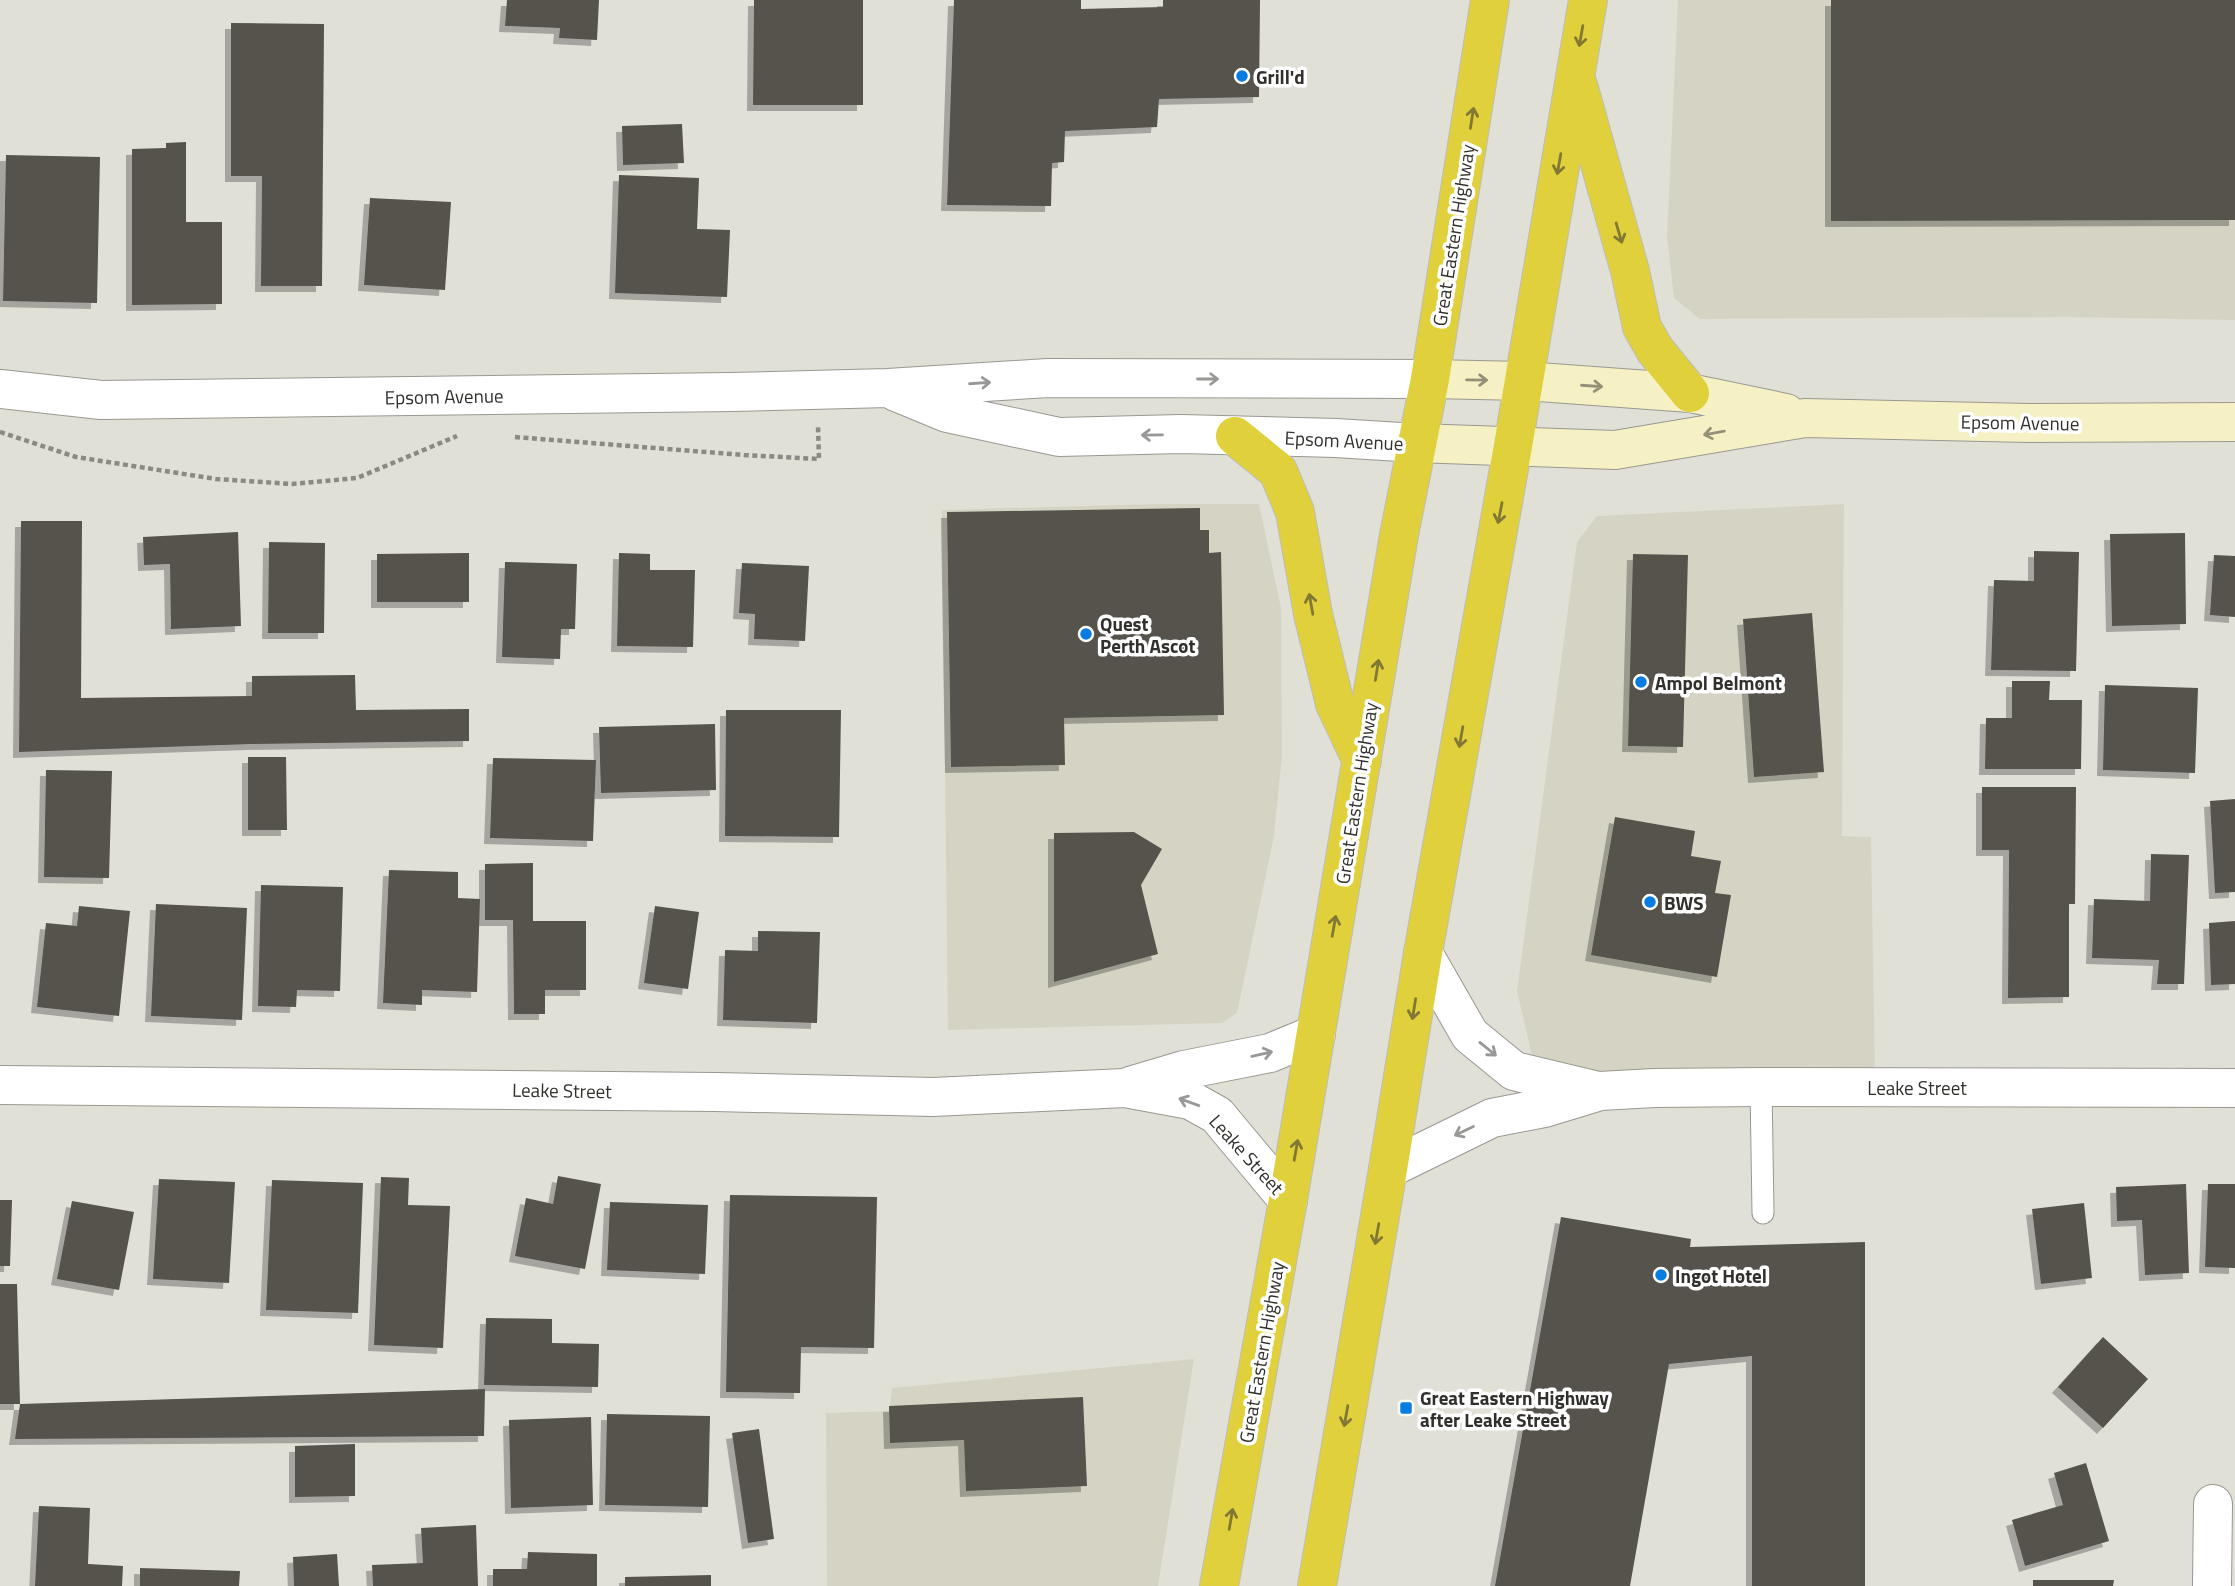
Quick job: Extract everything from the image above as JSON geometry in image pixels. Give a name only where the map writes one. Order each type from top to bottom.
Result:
[{"type":"highway","name":"Great Eastern Highway","points":[[1219,1586],[1316,1034],[1396,548],[1430,379],[1490,0]]},
{"type":"highway","points":[[1317,1586],[1423,953],[1513,446],[1588,0]]},
{"type":"highway","points":[[1574,73],[1642,327],[1655,350],[1690,393]]},
{"type":"highway","points":[[1235,436],[1278,471],[1295,512],[1313,614],[1335,704],[1362,761]]},
{"type":"street","name":"Epsom Avenue","points":[[0,389],[101,400],[732,392],[888,388],[1048,378],[1430,379],[1524,381],[1690,393],[1805,418]]},
{"type":"street","name":"Epsom Avenue","points":[[888,388],[947,413],[1059,437],[1336,438],[1615,450],[1805,418],[2029,423],[2235,422]]},
{"type":"street","name":"Leake Street","points":[[1423,953],[1470,1035],[1514,1071],[1600,1091]]},
{"type":"street","name":"Leake Street","points":[[1125,1088],[1184,1070],[1270,1053],[1316,1034]]},
{"type":"street","name":"Leake Street","points":[[0,1085],[701,1091],[933,1097],[1125,1088],[1190,1100],[1217,1115],[1287,1200]]},
{"type":"street","name":"Leake Street","points":[[1388,1169],[1492,1118],[1544,1108],[1600,1091],[1761,1087],[2235,1087]]},
{"type":"street","points":[[2212,1586],[2213,1504]]},
{"type":"lane","points":[[1761,1087],[1763,1213]]},
{"type":"path","points":[[511,436],[819,459],[817,389]]},
{"type":"path","points":[[0,432],[76,457],[216,478],[292,484],[357,478],[457,436]]},
{"type":"shaded area","points":[[1678,0],[2235,0],[2235,320],[2065,317],[1700,319],[1674,298],[1667,237]]},
{"type":"shaded area","points":[[1259,504],[1281,608],[1282,755],[1274,836],[1237,1013],[1222,1023],[948,1030],[942,510]]},
{"type":"shaded area","points":[[1844,504],[1842,836],[1871,837],[1875,1081],[1544,1108],[1517,991],[1577,542],[1597,516]]},
{"type":"shaded area","points":[[1194,1359],[1158,1586],[827,1586],[826,1413],[889,1411],[892,1388]]},
{"type":"building","points":[[507,0],[599,0],[597,40],[559,38],[560,28],[505,26]]},
{"type":"building","points":[[754,0],[863,0],[863,105],[753,105]]},
{"type":"building","points":[[954,0],[1081,0],[1081,9],[1163,7],[1163,0],[1260,0],[1259,97],[1159,99],[1157,127],[1065,131],[1064,162],[1052,163],[1051,206],[947,205]]},
{"type":"building","points":[[1831,0],[2235,0],[2235,220],[1831,221]]},
{"type":"building","points":[[231,23],[324,24],[322,286],[261,286],[262,176],[231,176]]},
{"type":"building","points":[[682,124],[684,163],[623,165],[622,126]]},
{"type":"building","points":[[186,142],[186,222],[222,222],[222,304],[132,305],[132,149],[166,148],[166,143]]},
{"type":"building","points":[[6,155],[100,157],[97,303],[3,301]]},
{"type":"building","points":[[619,175],[699,178],[697,229],[730,230],[727,297],[615,293]]},
{"type":"building","points":[[370,198],[451,202],[445,290],[364,285]]},
{"type":"building","name":"Quest Perth Ascot","points":[[1200,508],[1200,530],[1209,530],[1209,553],[1221,552],[1224,715],[1064,718],[1065,765],[951,767],[947,512]]},
{"type":"building","points":[[21,521],[82,521],[81,698],[252,696],[252,676],[355,675],[356,710],[469,709],[469,741],[252,744],[19,752]]},
{"type":"building","points":[[238,532],[241,626],[171,629],[170,564],[144,565],[143,537]]},
{"type":"building","points":[[2185,533],[2186,624],[2112,626],[2110,534]]},
{"type":"building","points":[[269,542],[325,543],[324,633],[268,633]]},
{"type":"building","points":[[2034,551],[2079,552],[2076,671],[1991,670],[1994,580],[2034,581]]},
{"type":"building","points":[[469,553],[469,602],[377,602],[377,554]]},
{"type":"building","points":[[619,553],[650,554],[650,570],[695,570],[693,647],[617,646]]},
{"type":"building","points":[[1633,554],[1688,555],[1683,747],[1628,746]]},
{"type":"building","points":[[2214,555],[2235,556],[2235,617],[2210,615]]},
{"type":"building","points":[[505,562],[577,564],[575,629],[561,629],[560,659],[502,657]]},
{"type":"building","points":[[742,563],[809,566],[805,641],[754,639],[755,614],[739,613]]},
{"type":"building","points":[[1812,613],[1824,772],[1754,777],[1743,619]]},
{"type":"building","points":[[2012,681],[2050,681],[2049,700],[2082,700],[2081,769],[1985,769],[1986,718],[2012,718]]},
{"type":"building","points":[[2105,685],[2198,688],[2195,773],[2103,770]]},
{"type":"building","points":[[726,710],[841,710],[839,837],[725,836]]},
{"type":"building","points":[[715,724],[716,790],[601,793],[599,727]]},
{"type":"building","points":[[248,757],[286,757],[287,830],[248,830]]},
{"type":"building","points":[[493,758],[596,760],[593,841],[490,838]]},
{"type":"building","points":[[46,770],[112,771],[109,878],[44,877]]},
{"type":"building","points":[[1982,787],[2076,787],[2075,904],[2069,904],[2069,997],[2008,998],[2009,850],[1982,850]]},
{"type":"building","points":[[2235,799],[2235,892],[2215,893],[2210,801]]},
{"type":"building","points":[[1615,817],[1695,831],[1691,856],[1721,861],[1715,893],[1731,895],[1717,977],[1591,955]]},
{"type":"building","points":[[1134,832],[1162,849],[1141,885],[1158,954],[1054,982],[1054,833]]},
{"type":"building","points":[[2151,854],[2189,855],[2184,984],[2157,984],[2159,960],[2092,958],[2094,899],[2150,901]]},
{"type":"building","points":[[533,863],[533,921],[586,921],[586,990],[545,990],[545,1014],[514,1014],[513,920],[485,920],[485,864]]},
{"type":"building","points":[[389,870],[458,872],[458,898],[480,899],[477,992],[422,990],[422,1005],[383,1003]]},
{"type":"building","points":[[261,885],[343,887],[340,991],[297,990],[296,1007],[258,1006]]},
{"type":"building","points":[[156,904],[247,908],[242,1020],[151,1016]]},
{"type":"building","points":[[79,906],[130,911],[119,1016],[37,1007],[46,923],[77,926]]},
{"type":"building","points":[[655,906],[699,912],[688,989],[644,983]]},
{"type":"building","points":[[2235,921],[2235,984],[2211,985],[2209,923]]},
{"type":"building","points":[[758,931],[820,932],[817,1023],[723,1020],[725,950],[758,951]]},
{"type":"building","points":[[558,1176],[601,1184],[585,1269],[515,1256],[526,1198],[553,1204]]},
{"type":"building","points":[[381,1177],[409,1178],[408,1205],[450,1206],[443,1348],[374,1345]]},
{"type":"building","points":[[159,1179],[235,1182],[229,1283],[153,1279]]},
{"type":"building","points":[[272,1180],[363,1183],[358,1313],[266,1310]]},
{"type":"building","points":[[2186,1184],[2189,1273],[2145,1275],[2142,1220],[2117,1221],[2116,1187]]},
{"type":"building","points":[[2208,1184],[2235,1184],[2235,1268],[2205,1267]]},
{"type":"building","points":[[730,1195],[877,1197],[874,1348],[801,1347],[800,1393],[726,1392]]},
{"type":"building","points":[[0,1200],[12,1200],[10,1266],[0,1266]]},
{"type":"building","points":[[72,1201],[134,1212],[119,1290],[57,1279]]},
{"type":"building","points":[[610,1202],[708,1205],[705,1274],[607,1270]]},
{"type":"building","points":[[2084,1203],[2092,1278],[2041,1284],[2032,1209]]},
{"type":"building","points":[[1561,1217],[1691,1239],[1690,1247],[1865,1242],[1865,1586],[1752,1586],[1752,1356],[1669,1364],[1630,1586],[1495,1586]]},
{"type":"building","points":[[0,1284],[17,1284],[20,1404],[0,1404]]},
{"type":"building","points":[[486,1318],[552,1319],[552,1343],[599,1344],[598,1387],[484,1385]]},
{"type":"building","points":[[2103,1337],[2148,1379],[2103,1428],[2058,1387]]},
{"type":"building","points":[[485,1389],[484,1436],[15,1439],[20,1404]]},
{"type":"building","points":[[1083,1397],[1087,1486],[966,1491],[964,1440],[890,1443],[889,1406]]},
{"type":"building","points":[[607,1414],[710,1416],[708,1507],[605,1505]]},
{"type":"building","points":[[591,1417],[593,1505],[511,1508],[509,1420]]},
{"type":"building","points":[[759,1429],[774,1539],[748,1543],[732,1433]]},
{"type":"building","points":[[355,1444],[355,1496],[295,1497],[295,1446]]},
{"type":"building","points":[[2086,1463],[2109,1541],[2025,1566],[2012,1520],[2063,1505],[2054,1473]]},
{"type":"building","points":[[39,1506],[90,1508],[88,1564],[123,1566],[122,1586],[35,1586]]},
{"type":"building","points":[[476,1525],[478,1586],[373,1586],[372,1565],[423,1563],[421,1528]]},
{"type":"building","points":[[528,1552],[597,1554],[597,1586],[493,1586],[493,1569],[527,1569]]},
{"type":"building","points":[[337,1554],[339,1586],[294,1586],[293,1557]]},
{"type":"building","points":[[140,1568],[240,1571],[239,1586],[140,1586]]},
{"type":"building","points":[[711,1575],[711,1586],[625,1586],[625,1577]]},
{"type":"building","points":[[2033,1580],[2114,1580],[2113,1586],[2033,1586]]},
{"type":"place","name":"Grill'd","points":[[1242,76]]},
{"type":"place","name":"Quest Perth Ascot","points":[[1086,634]]},
{"type":"place","name":"Ampol Belmont","points":[[1641,682]]},
{"type":"place","name":"BWS","points":[[1650,902]]},
{"type":"place","name":"Ingot Hotel","points":[[1661,1275]]},
{"type":"place","name":"Great Eastern Highway after Leake Street","points":[[1406,1408]]}]
